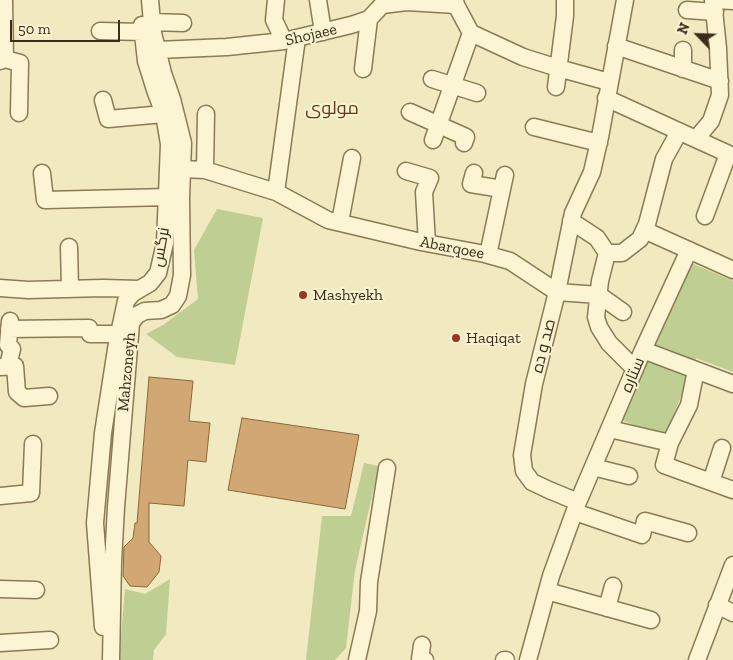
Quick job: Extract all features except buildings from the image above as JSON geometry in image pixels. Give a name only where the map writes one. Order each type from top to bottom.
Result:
[{"type":"street","points":[[4,0],[2,60],[20,64],[19,113]]},
{"type":"street","name":"نرگس","points":[[102,660],[103,624],[95,523],[103,433],[126,300],[150,283],[158,273],[165,243],[168,197],[169,144],[164,114],[146,61],[147,27],[139,0]]},
{"type":"street","name":"Mahzoneyh","points":[[112,660],[113,562],[131,323],[137,315],[145,310],[161,310],[172,305],[178,296],[182,275],[183,143],[172,99],[162,74],[158,50],[152,32],[147,27],[150,0]]},
{"type":"street","points":[[276,0],[274,20],[291,40],[276,192]]},
{"type":"street","points":[[318,0],[323,32]]},
{"type":"street","points":[[556,87],[565,16],[565,0]]},
{"type":"street","name":"صد و ده","points":[[625,0],[599,143],[592,172],[571,221],[557,292],[534,384],[522,455],[524,471],[532,482],[577,507],[642,535],[645,521],[688,533]]},
{"type":"street","points":[[687,10],[733,1]]},
{"type":"street","name":"Shojaee","points":[[158,50],[227,47],[291,40],[369,19],[382,5],[407,2],[456,3]]},
{"type":"street","points":[[456,3],[472,33],[608,90],[679,132],[730,155],[705,216]]},
{"type":"street","points":[[696,139],[711,121],[724,91],[726,54],[714,4]]},
{"type":"street","points":[[362,69],[369,19]]},
{"type":"street","points":[[100,31],[183,23]]},
{"type":"street","points":[[433,140],[472,33]]},
{"type":"street","points":[[616,46],[683,69],[724,91]]},
{"type":"street","points":[[683,50],[683,69]]},
{"type":"street","points":[[432,79],[477,94]]},
{"type":"street","points":[[103,100],[108,119],[164,114]]},
{"type":"street","points":[[410,112],[466,137],[464,143]]},
{"type":"street","points":[[205,170],[206,114]]},
{"type":"street","points":[[534,127],[599,143]]},
{"type":"street","points":[[608,253],[622,252],[640,239],[664,159],[679,132]]},
{"type":"street","points":[[340,222],[352,158]]},
{"type":"street","name":"Abarqoee","points":[[182,169],[205,170],[276,192],[328,220],[510,261],[557,292]]},
{"type":"street","points":[[406,171],[430,178],[424,192],[427,243]]},
{"type":"street","points":[[42,173],[46,200],[168,197]]},
{"type":"street","points":[[474,173],[471,184],[503,182],[488,255]]},
{"type":"street","points":[[571,221],[597,238],[608,253]]},
{"type":"street","points":[[644,230],[733,270]]},
{"type":"street","points":[[69,247],[70,289]]},
{"type":"street","name":"ستاره","points":[[577,507],[643,350],[690,250]]},
{"type":"street","points":[[608,253],[600,281],[596,317],[608,343],[635,370]]},
{"type":"street","points":[[0,288],[28,290],[139,289]]},
{"type":"street","points":[[557,292],[599,295],[623,312]]},
{"type":"street","points":[[49,396],[24,398],[17,392],[15,366],[4,366],[12,349],[8,345],[10,325],[88,328],[90,334],[119,334]]},
{"type":"street","points":[[643,350],[733,384]]},
{"type":"street","points":[[696,370],[690,405],[670,443],[664,465],[733,490]]},
{"type":"street","points":[[610,428],[670,443]]},
{"type":"street","points":[[0,496],[31,493],[34,444]]},
{"type":"street","points":[[711,482],[722,448]]},
{"type":"street","points":[[593,467],[629,476]]},
{"type":"street","points":[[357,660],[368,611],[369,582],[387,468]]},
{"type":"street","points":[[528,660],[551,576],[577,507]]},
{"type":"street","points":[[697,660],[733,565]]},
{"type":"street","points":[[607,608],[613,586]]},
{"type":"street","points":[[0,590],[36,590]]},
{"type":"street","points":[[547,591],[651,620]]},
{"type":"street","points":[[717,606],[733,613]]},
{"type":"street","points":[[0,643],[50,640]]},
{"type":"green space","points":[[217,209],[263,218],[235,365],[177,357],[146,334],[163,325],[198,299],[194,250]]},
{"type":"green space","points":[[689,262],[733,281],[733,372],[696,358],[665,437],[621,420]]},
{"type":"green space","points":[[364,463],[379,466],[355,570],[346,648],[335,660],[306,660],[322,516],[351,516]]},
{"type":"green space","points":[[170,579],[166,634],[154,650],[153,660],[119,660],[125,589],[145,594]]},
{"type":"place","name":"Mashyekh","points":[[303,295]]},
{"type":"place","name":"Haqiqat","points":[[456,338]]},
{"type":"district","name":"مولوی","points":[[332,109]]}]
